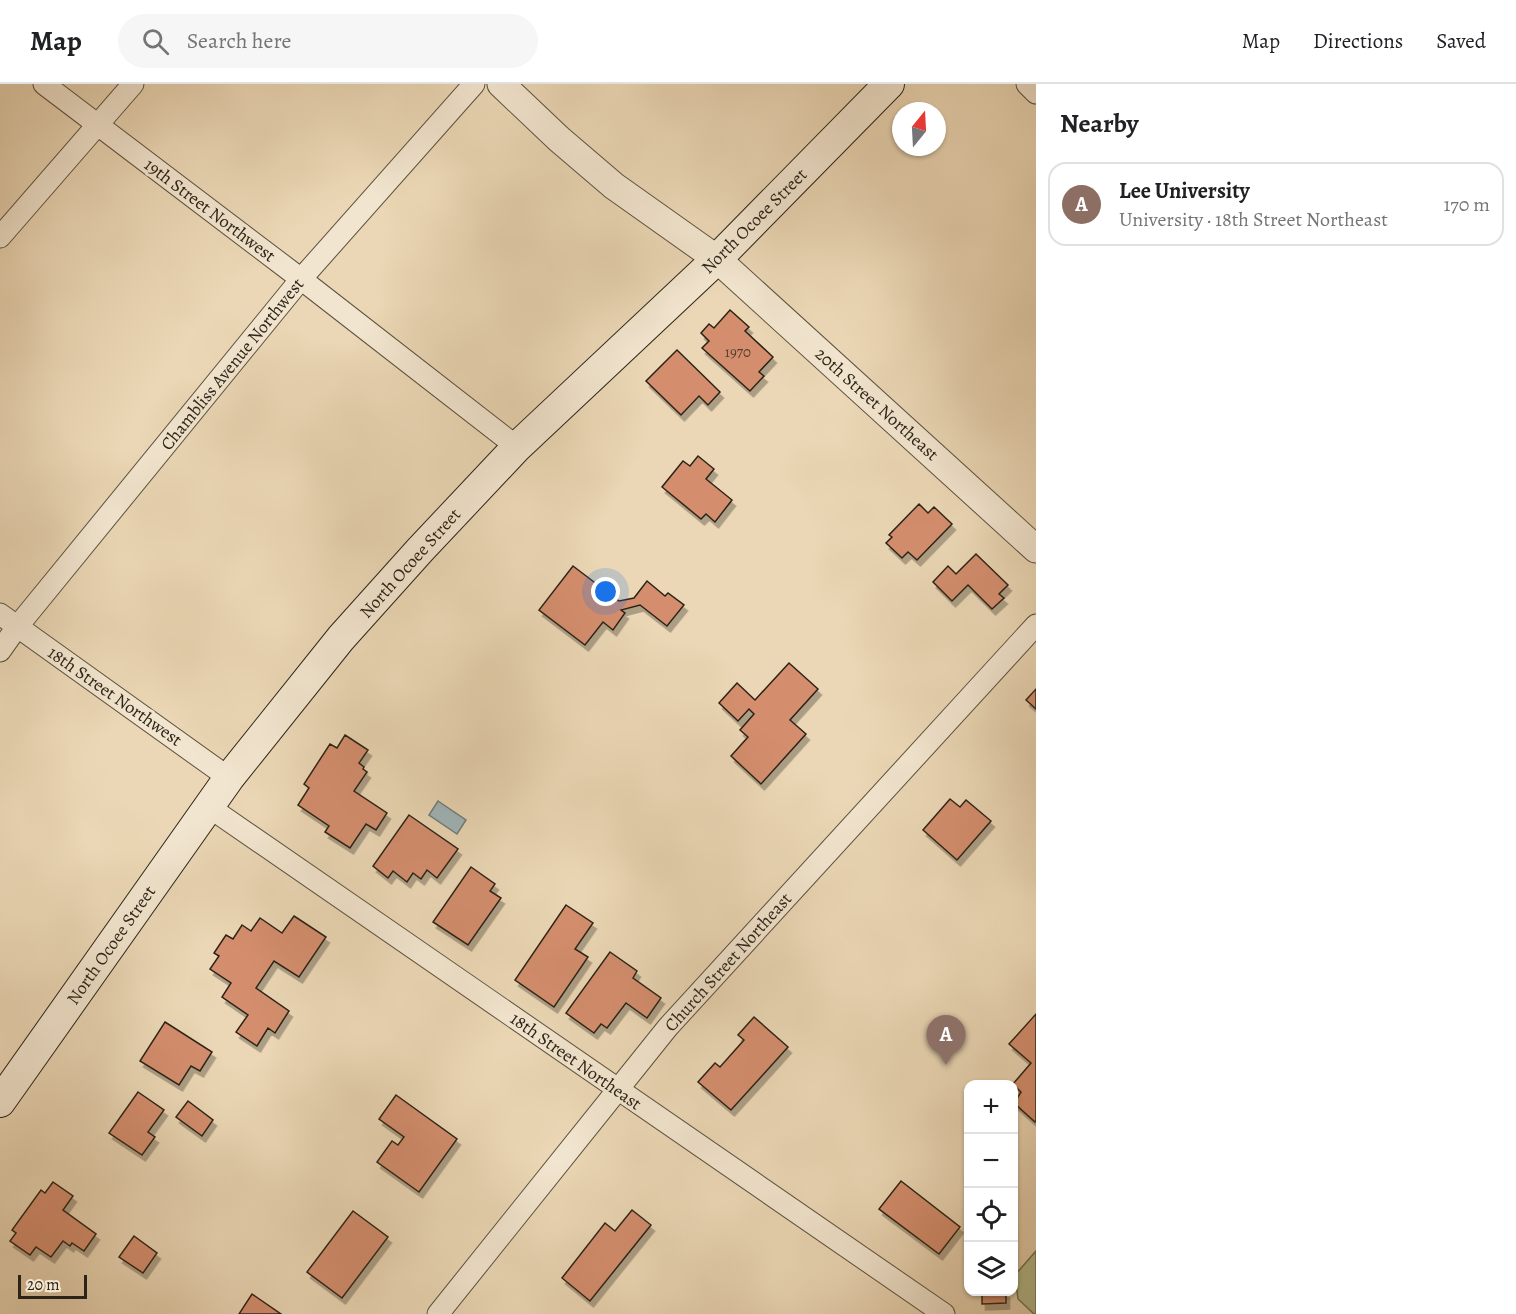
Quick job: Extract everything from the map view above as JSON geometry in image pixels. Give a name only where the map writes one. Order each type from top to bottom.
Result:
[{"type":"main road","name":"North Ocoee Street","points":[[0,1102],[229,778],[341,638],[517,447],[717,259],[889,84]]},
{"type":"street","name":"19th Street Northwest","points":[[44,84],[517,447]]},
{"type":"street","points":[[0,237],[133,84]]},
{"type":"street","name":"Chambliss Avenue Northwest","points":[[0,651],[17,627],[301,279],[474,84]]},
{"type":"street","name":"20th Street Northeast","points":[[501,84],[559,139],[614,186],[717,259],[1036,549]]},
{"type":"street","points":[[1027,84],[1036,93]]},
{"type":"street","name":"18th Street Northwest","points":[[0,614],[229,778]]},
{"type":"street","name":"Church Street Northeast","points":[[438,1314],[668,1027],[1036,625]]},
{"type":"street","name":"18th Street Northeast","points":[[209,807],[944,1314]]},
{"type":"green space","points":[[1036,1251],[1036,1314],[1018,1299],[1018,1272]]},
{"type":"water","points":[[438,801],[466,820],[457,834],[429,815]]},
{"type":"building","points":[[730,310],[749,327],[745,331],[773,357],[759,372],[764,376],[750,391],[702,348],[709,341],[701,333],[709,324],[714,328]]},
{"type":"building","points":[[677,350],[720,392],[708,405],[699,396],[681,415],[646,381]]},
{"type":"building","points":[[698,456],[714,469],[706,479],[732,500],[715,522],[706,514],[701,519],[662,487],[683,461],[690,466]]},
{"type":"building","points":[[919,504],[928,513],[934,507],[952,524],[917,560],[908,552],[902,558],[886,543],[892,537],[889,535]]},
{"type":"building","points":[[976,554],[1008,585],[999,594],[1004,598],[992,609],[968,585],[952,601],[933,582],[948,566],[956,574]]},
{"type":"building","points":[[573,566],[619,601],[634,598],[647,581],[665,596],[668,593],[684,605],[667,626],[640,605],[621,610],[625,613],[613,630],[603,622],[585,645],[539,610]]},
{"type":"building","points":[[789,663],[818,689],[790,720],[806,734],[761,784],[731,756],[748,737],[740,730],[754,714],[749,709],[738,721],[719,703],[737,683],[755,700]]},
{"type":"building","points":[[1036,689],[1036,709],[1026,700]]},
{"type":"building","points":[[345,735],[368,750],[359,763],[367,772],[354,791],[387,813],[376,830],[366,824],[350,848],[325,832],[329,826],[298,805],[309,788],[304,784],[330,744],[337,748]]},
{"type":"building","points":[[950,799],[960,807],[966,800],[991,821],[957,860],[923,830]]},
{"type":"building","points":[[409,815],[458,849],[437,878],[427,870],[421,879],[413,873],[407,882],[393,871],[388,878],[373,866]]},
{"type":"building","points":[[471,867],[495,884],[490,891],[501,898],[468,945],[433,922]]},
{"type":"building","points":[[566,905],[593,923],[575,949],[588,957],[554,1007],[515,980]]},
{"type":"building","points":[[294,916],[326,937],[299,977],[274,961],[256,988],[289,1011],[275,1033],[268,1028],[257,1046],[236,1032],[248,1015],[222,997],[231,983],[210,969],[219,956],[214,953],[226,935],[233,939],[242,925],[251,931],[260,918],[282,933]]},
{"type":"building","points":[[610,952],[637,971],[633,978],[661,998],[647,1018],[626,1003],[607,1028],[601,1024],[594,1033],[566,1013]]},
{"type":"building","points":[[1036,1014],[1035,1122],[1018,1107],[1018,1097],[1021,1092],[1016,1080],[1031,1063],[1009,1044]]},
{"type":"building","points":[[754,1017],[788,1047],[731,1110],[698,1082],[715,1063],[720,1067],[744,1040],[738,1035]]},
{"type":"building","points":[[165,1022],[212,1052],[200,1071],[191,1066],[179,1085],[140,1061]]},
{"type":"building","points":[[138,1092],[164,1110],[148,1132],[155,1137],[142,1155],[109,1133]]},
{"type":"building","points":[[396,1095],[457,1139],[419,1192],[377,1162],[392,1141],[398,1145],[404,1137],[379,1119]]},
{"type":"building","points":[[188,1101],[213,1120],[202,1136],[176,1117]]},
{"type":"building","points":[[901,1181],[960,1227],[939,1254],[879,1209]]},
{"type":"building","points":[[53,1182],[73,1196],[63,1210],[96,1234],[84,1251],[72,1243],[70,1246],[63,1241],[51,1257],[36,1247],[30,1255],[10,1241],[16,1233],[12,1230],[41,1190],[45,1193]]},
{"type":"building","points":[[632,1210],[651,1225],[590,1301],[562,1278],[605,1223],[615,1231]]},
{"type":"building","points":[[353,1211],[388,1237],[342,1298],[307,1272]]},
{"type":"building","points":[[134,1236],[157,1253],[143,1273],[119,1257]]},
{"type":"building","points":[[252,1294],[281,1314],[239,1314]]},
{"type":"building","points":[[982,1296],[1006,1296],[1006,1303],[982,1304]]},
{"type":"place","name":"Lee University","points":[[946,1065]]}]
